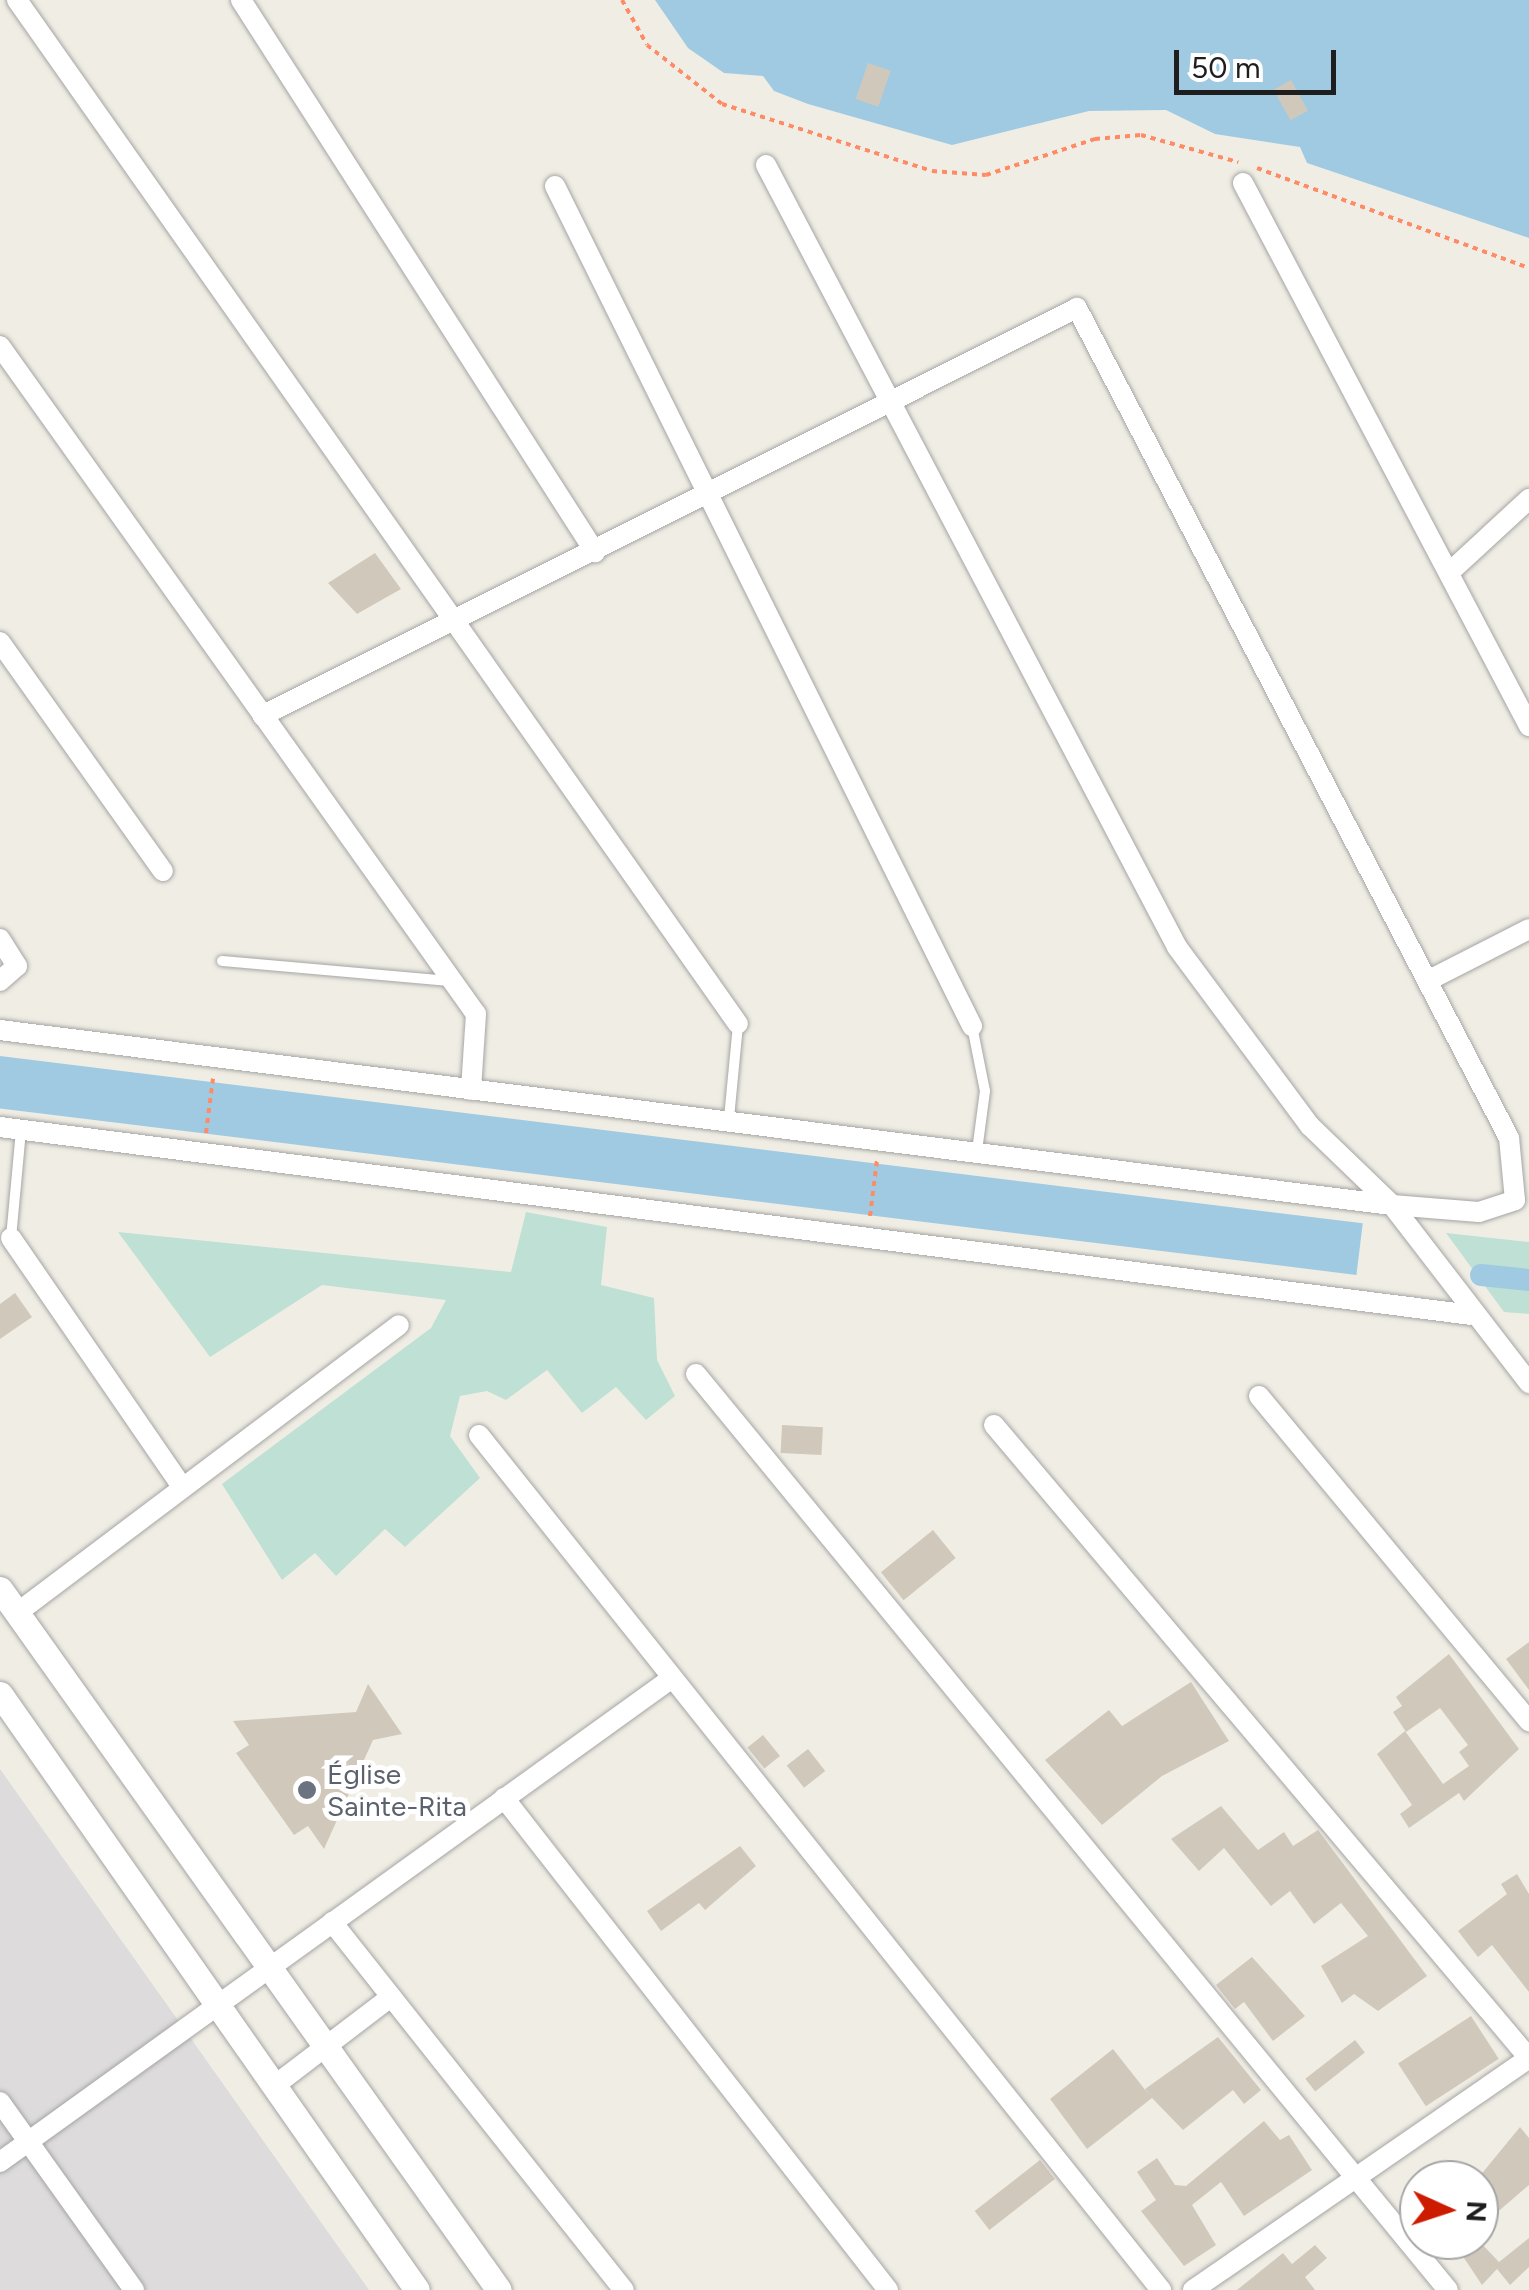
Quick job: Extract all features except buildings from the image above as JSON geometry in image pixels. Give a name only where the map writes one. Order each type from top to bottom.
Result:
[{"type":"street","points":[[17,0],[451,626],[738,1024]]},
{"type":"street","points":[[241,0],[596,552]]},
{"type":"street","points":[[766,165],[896,399],[1177,946],[1310,1126],[1392,1205],[1472,1315],[1529,1384]]},
{"type":"street","points":[[1243,183],[1452,570],[1528,720]]},
{"type":"street","points":[[555,186],[712,491],[972,1026]]},
{"type":"street","points":[[0,1030],[471,1090],[730,1118],[1392,1205],[1500,1212],[1518,1184],[1509,1138],[1077,308],[451,626],[262,716]]},
{"type":"street","points":[[0,346],[476,1014],[471,1090]]},
{"type":"street","points":[[1452,570],[1529,499]]},
{"type":"street","points":[[0,642],[163,871]]},
{"type":"street","points":[[1429,980],[1529,929]]},
{"type":"street","points":[[0,939],[17,966],[0,981]]},
{"type":"street","points":[[11,1128],[1472,1315]]},
{"type":"street","points":[[11,1238],[183,1488]]},
{"type":"street","points":[[17,1614],[399,1325]]},
{"type":"street","points":[[696,1374],[1351,2178],[1448,2290]]},
{"type":"street","points":[[1258,1396],[1529,1721]]},
{"type":"street","points":[[994,1425],[1529,2058],[1193,2290]]},
{"type":"street","points":[[479,1436],[1161,2290]]},
{"type":"street","points":[[0,1589],[268,1971],[499,2290]]},
{"type":"street","points":[[0,2162],[672,1678]]},
{"type":"street","points":[[0,1694],[418,2290]]},
{"type":"street","points":[[504,1798],[888,2290]]},
{"type":"street","points":[[332,1922],[624,2290]]},
{"type":"street","points":[[274,2086],[391,1996]]},
{"type":"street","points":[[0,2102],[134,2290]]},
{"type":"lane","points":[[222,961],[454,982]]},
{"type":"lane","points":[[730,1118],[738,1024]]},
{"type":"lane","points":[[972,1026],[985,1091],[976,1151]]},
{"type":"lane","points":[[11,1128],[11,1238]]},
{"type":"path","points":[[622,0],[646,46],[722,104],[914,166],[986,174],[1095,138],[1159,137],[1529,268]]},
{"type":"path","points":[[206,1133],[213,1079]]},
{"type":"path","points":[[871,1212],[877,1160]]},
{"type":"shaded area","points":[[655,0],[1529,0],[1529,238],[1307,163],[1300,147],[1215,134],[1166,110],[1089,111],[952,145],[808,104],[774,91],[763,76],[724,73],[688,48]]},
{"type":"shaded area","points":[[0,1056],[1363,1223],[1356,1275],[0,1108]]},
{"type":"shaded area","points":[[526,1212],[607,1227],[601,1285],[654,1298],[657,1360],[675,1396],[646,1420],[616,1387],[582,1413],[547,1370],[506,1400],[487,1391],[460,1396],[450,1436],[480,1478],[405,1547],[385,1529],[336,1576],[315,1553],[282,1580],[222,1484],[431,1328],[446,1300],[322,1285],[210,1357],[118,1232],[511,1272]]},
{"type":"shaded area","points":[[1446,1233],[1529,1242],[1529,1314],[1504,1312]]},
{"type":"shaded area","points":[[0,1769],[369,2290],[0,2290]]},
{"type":"waterway","points":[[1481,1275],[1529,1280]]},
{"type":"place","name":"Église Sainte-Rita","points":[[307,1790]]}]
